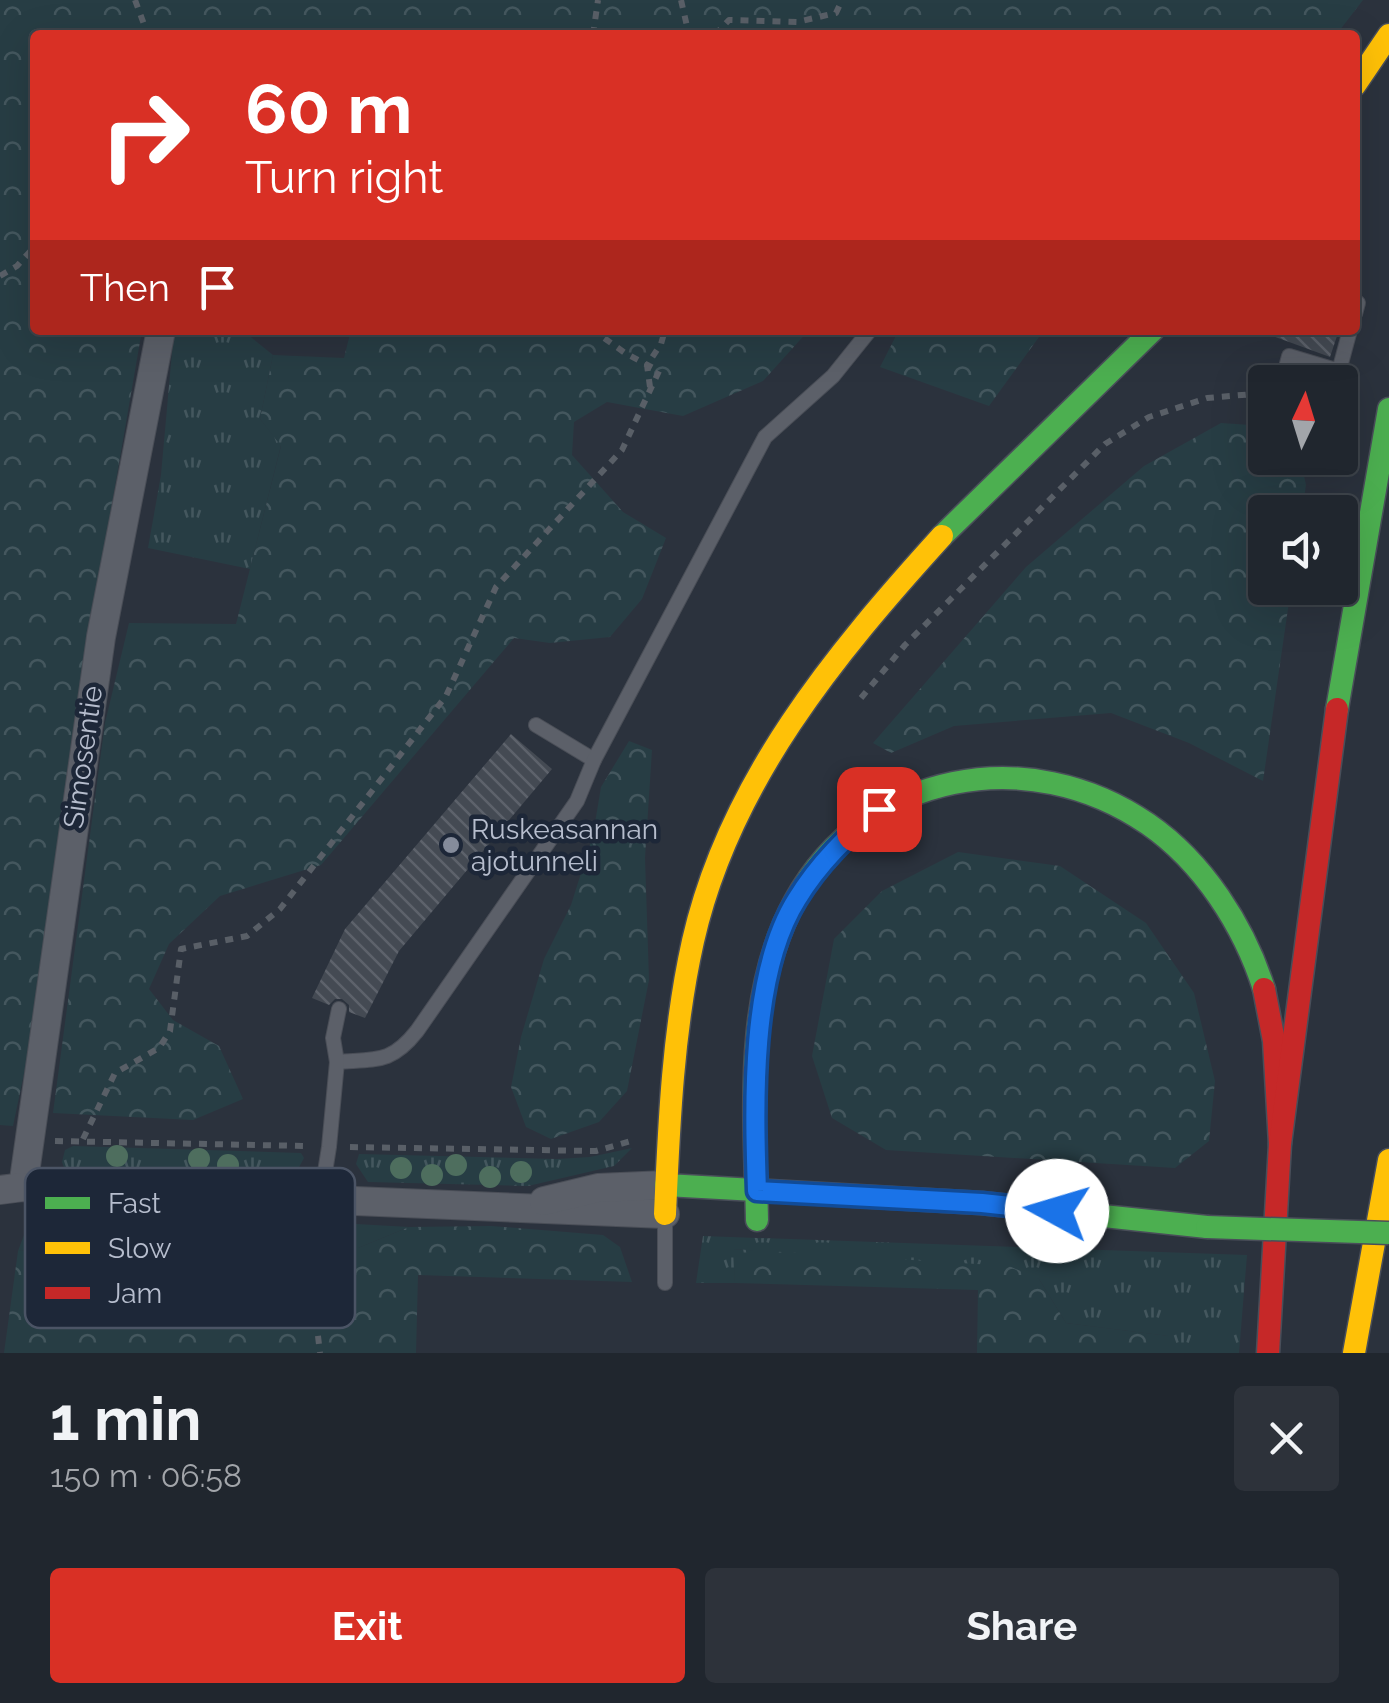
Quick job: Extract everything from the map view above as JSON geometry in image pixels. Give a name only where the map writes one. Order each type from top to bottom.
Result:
[{"type":"main road","points":[[1360,78],[1389,34]]},
{"type":"main road","points":[[674,1215],[666,1186],[680,1016],[694,936],[713,873],[743,806],[786,729],[831,662],[882,602],[1148,335]]},
{"type":"main road","points":[[1268,1353],[1280,1144],[1336,716],[1389,410]]},
{"type":"main road","points":[[757,1220],[758,1050],[770,967],[795,901],[836,846],[879,809],[935,786],[986,777],[1040,782],[1093,795],[1145,822],[1186,860],[1223,903],[1248,950],[1269,1008],[1280,1144]]},
{"type":"main road","points":[[1354,1353],[1389,1160]]},
{"type":"main road","points":[[666,1186],[982,1203],[1208,1228]]},
{"type":"main road","points":[[1017,1230],[1208,1228],[1389,1233]]},
{"type":"street","name":"Simosentie","points":[[12,1188],[28,1141],[100,636],[160,335]]},
{"type":"street","points":[[516,1208],[598,1188],[666,1186]]},
{"type":"street","points":[[355,1200],[674,1215]]},
{"type":"lane","points":[[337,1062],[384,1058],[402,1050],[577,801],[594,760],[765,437],[833,376],[866,335]]},
{"type":"lane","points":[[1340,365],[1349,335]]},
{"type":"lane","points":[[1287,365],[1289,356],[1321,365]]},
{"type":"lane","points":[[536,725],[594,760]]},
{"type":"lane","points":[[326,1168],[337,1062],[333,1038],[339,1008]]},
{"type":"lane","points":[[664,1283],[674,1215]]},
{"type":"path","points":[[135,0],[146,30]]},
{"type":"path","points":[[594,30],[598,0]]},
{"type":"path","points":[[681,0],[688,30]]},
{"type":"path","points":[[720,30],[729,20],[797,22],[836,13],[842,0]]},
{"type":"path","points":[[0,276],[30,252]]},
{"type":"path","points":[[601,335],[647,365]]},
{"type":"path","points":[[83,1140],[115,1073],[159,1048],[170,1032],[181,948],[247,936],[280,909],[446,696],[496,587],[622,450],[650,389],[647,365],[664,335]]},
{"type":"path","points":[[858,702],[906,644],[1105,444],[1150,417],[1207,398],[1248,394]]},
{"type":"path","points":[[28,1141],[596,1150],[648,1136],[670,1136]]},
{"type":"path","points":[[317,1328],[320,1353]]},
{"type":"green space","points":[[0,0],[1363,0],[1340,30],[30,30],[30,335],[141,335],[79,695],[40,997],[13,1126],[0,1125]]},
{"type":"green space","points":[[174,335],[248,335],[273,355],[260,419],[281,445],[250,569],[148,548],[161,475]]},
{"type":"green space","points":[[350,335],[804,335],[763,381],[683,416],[607,402],[574,422],[572,455],[623,512],[666,538],[642,599],[610,637],[550,643],[514,638],[321,865],[220,896],[169,944],[149,989],[173,1020],[219,1046],[243,1099],[193,1120],[53,1113],[105,723],[129,623],[236,624],[281,446],[260,419],[273,355],[344,358]]},
{"type":"green space","points":[[896,335],[1039,337],[989,406],[880,367]]},
{"type":"green space","points":[[1221,423],[1248,425],[1248,475],[1304,475],[1305,495],[1248,495],[1248,605],[1289,605],[1263,781],[1189,743],[1111,713],[954,726],[891,753],[873,743],[1026,567],[1144,466]]},
{"type":"green space","points":[[629,741],[652,750],[645,858],[649,980],[627,1091],[599,1122],[551,1139],[526,1127],[511,1087],[544,959],[571,905],[593,835],[601,787]]},
{"type":"green space","points":[[958,852],[1060,866],[1146,923],[1194,993],[1215,1081],[1209,1141],[1175,1168],[886,1150],[832,1118],[812,1056],[834,939],[882,891]]},
{"type":"green space","points":[[73,1146],[301,1153],[304,1158],[299,1168],[64,1168],[65,1150]]},
{"type":"green space","points":[[632,1148],[614,1166],[528,1186],[368,1182],[356,1164],[359,1154],[557,1159]]},
{"type":"green space","points":[[355,1224],[409,1227],[358,1248]]},
{"type":"green space","points":[[491,1226],[603,1235],[620,1247],[632,1282],[418,1275],[416,1353],[4,1353],[18,1251],[25,1250],[25,1328],[355,1328],[355,1248],[409,1227]]},
{"type":"green space","points":[[25,1232],[25,1250],[18,1251]]},
{"type":"green space","points":[[703,1236],[1247,1255],[1239,1353],[1169,1353],[1168,1336],[1066,1323],[1039,1279],[734,1249],[735,1283],[696,1283]]},
{"type":"green space","points":[[733,1249],[1009,1266],[1039,1279],[1066,1323],[1169,1336],[1169,1353],[977,1353],[978,1290],[735,1283]]},
{"type":"building","points":[[1270,335],[1337,335],[1330,357]]},
{"type":"building","name":"Ruskeasannan ajotunneli","points":[[511,734],[552,769],[399,951],[365,1018],[349,1012],[349,1005],[342,999],[329,1005],[312,998],[345,929]]},
{"type":"traffic: fast","points":[[942,536],[1148,335]]},
{"type":"traffic: fast","points":[[1337,709],[1389,409]]},
{"type":"traffic: fast","points":[[757,1220],[756,1057],[767,976],[778,938],[795,901],[826,857],[863,823],[907,798],[954,783],[1003,778],[1053,783],[1102,798],[1168,839],[1204,876],[1233,919],[1264,989]]},
{"type":"traffic: fast","points":[[666,1185],[981,1203],[1207,1227]]},
{"type":"traffic: fast","points":[[1207,1227],[1389,1233]]},
{"type":"traffic: slow","points":[[1360,78],[1389,35]]},
{"type":"traffic: slow","points":[[665,1214],[673,1077],[686,975],[710,883],[732,827],[759,774],[826,674],[942,536]]},
{"type":"traffic: slow","points":[[1354,1353],[1389,1160]]},
{"type":"traffic: jam","points":[[1268,1353],[1280,1144],[1337,709]]},
{"type":"traffic: jam","points":[[1264,989],[1274,1041],[1280,1144]]},
{"type":"place","name":"Ruskeasannan ajotunneli","points":[[451,845]]},
{"type":"route","points":[[879,809],[836,846],[795,901],[770,967],[758,1050],[757,1191],[1057,1211]]}]
